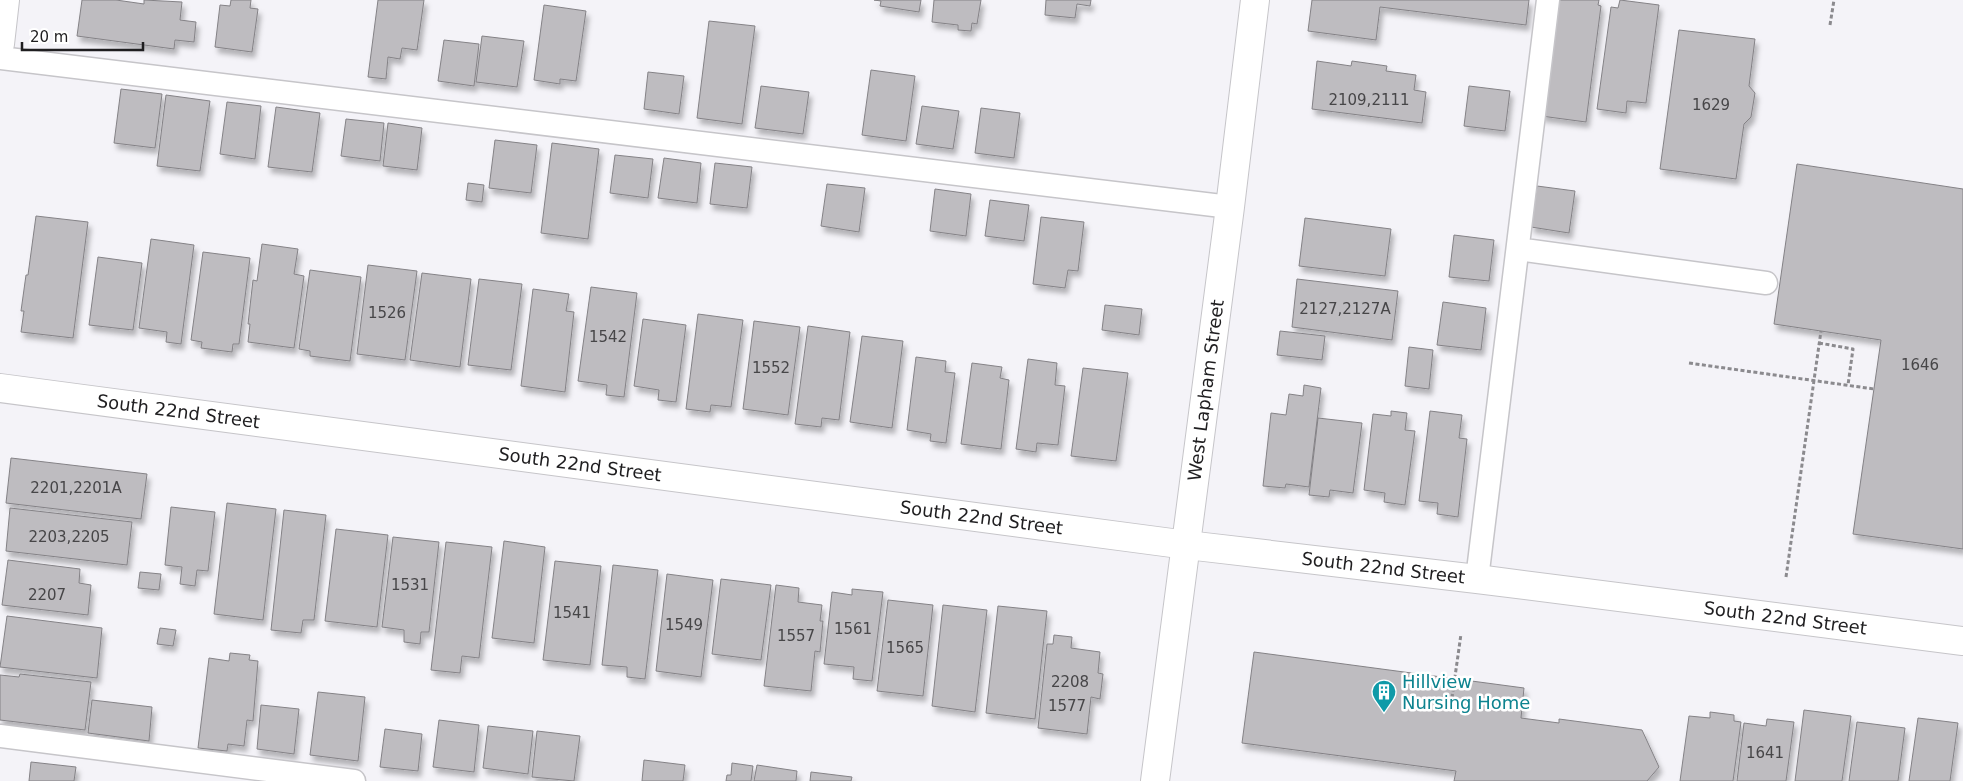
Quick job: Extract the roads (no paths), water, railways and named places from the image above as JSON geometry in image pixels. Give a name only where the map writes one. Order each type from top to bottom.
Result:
[{"type":"street","points":[[0,44],[5,0]]},
{"type":"street","name":"West Lapham Street","points":[[1155,781],[1187,545],[1255,0]]},
{"type":"street","name":"South 22nd Street","points":[[0,388],[1187,545],[1477,579],[1963,641]]},
{"type":"lane","points":[[1477,579],[1548,0]]},
{"type":"lane","points":[[0,58],[1230,207]]},
{"type":"lane","points":[[1518,249],[1766,283]]},
{"type":"lane","points":[[0,736],[354,781]]},
{"type":"place","name":"Hillview Nursing Home","points":[[1384,713]]}]
